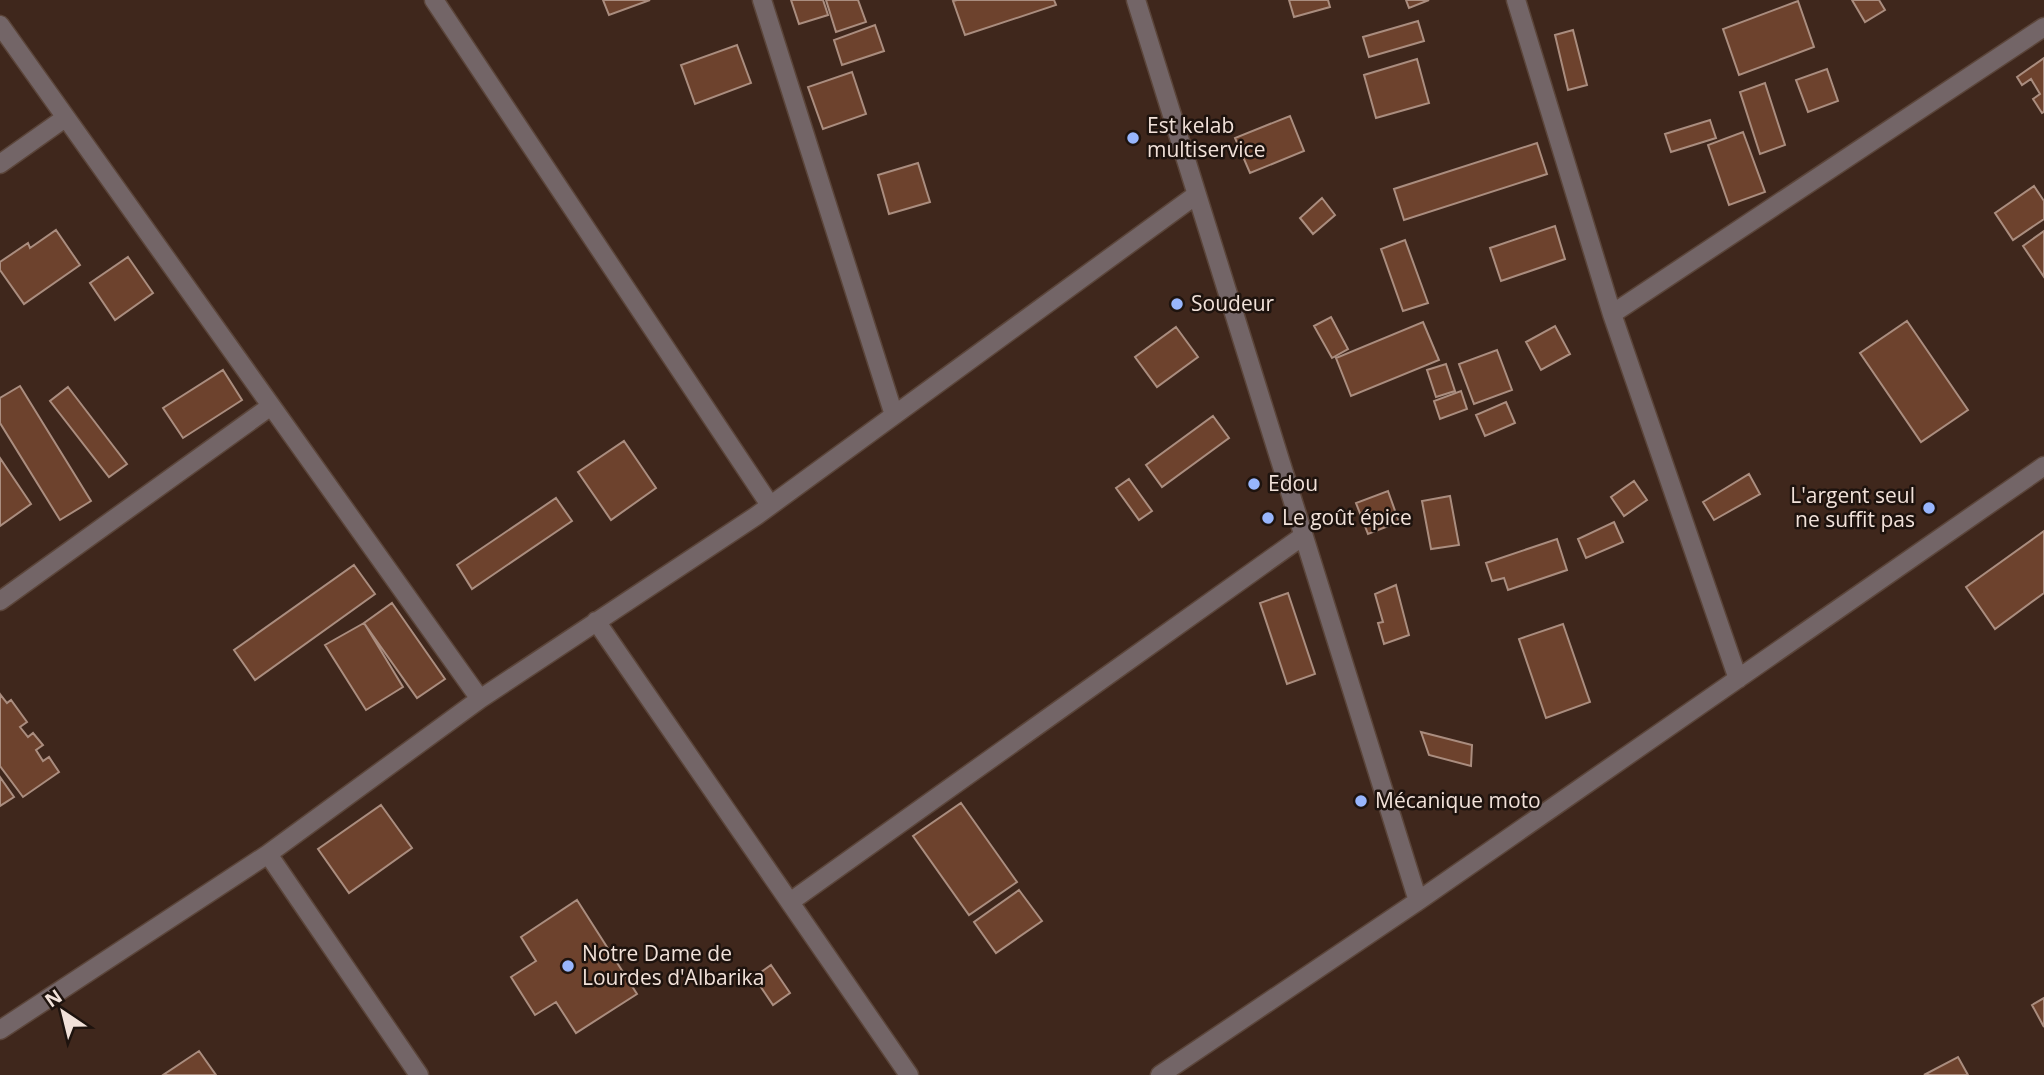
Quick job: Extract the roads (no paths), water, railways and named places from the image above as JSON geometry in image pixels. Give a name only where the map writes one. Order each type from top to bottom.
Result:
[{"type":"street","points":[[434,0],[770,505]]},
{"type":"street","points":[[762,0],[894,415]]},
{"type":"street","points":[[1136,0],[1418,901]]},
{"type":"street","points":[[1516,0],[1612,314],[1738,679]]},
{"type":"street","points":[[0,25],[480,699]]},
{"type":"street","points":[[1612,314],[2044,27]]},
{"type":"street","points":[[0,164],[65,118]]},
{"type":"street","points":[[0,1030],[268,853],[480,699],[770,505],[1196,195]]},
{"type":"street","points":[[0,601],[271,406]]},
{"type":"street","points":[[1160,1075],[1418,901],[2044,466]]},
{"type":"street","points":[[790,902],[1303,537]]},
{"type":"street","points":[[596,621],[909,1075]]},
{"type":"street","points":[[268,853],[419,1075]]},
{"type":"place","name":"Est kelab multiservice","points":[[1133,138]]},
{"type":"place","name":"Soudeur","points":[[1177,304]]},
{"type":"place","name":"Edou","points":[[1254,484]]},
{"type":"place","name":"L'argent seul ne suffit pas","points":[[1929,508]]},
{"type":"place","name":"Le goût épice","points":[[1268,518]]},
{"type":"place","name":"Mécanique moto","points":[[1361,801]]},
{"type":"place","name":"Notre Dame de Lourdes d'Albarika","points":[[568,966]]}]
